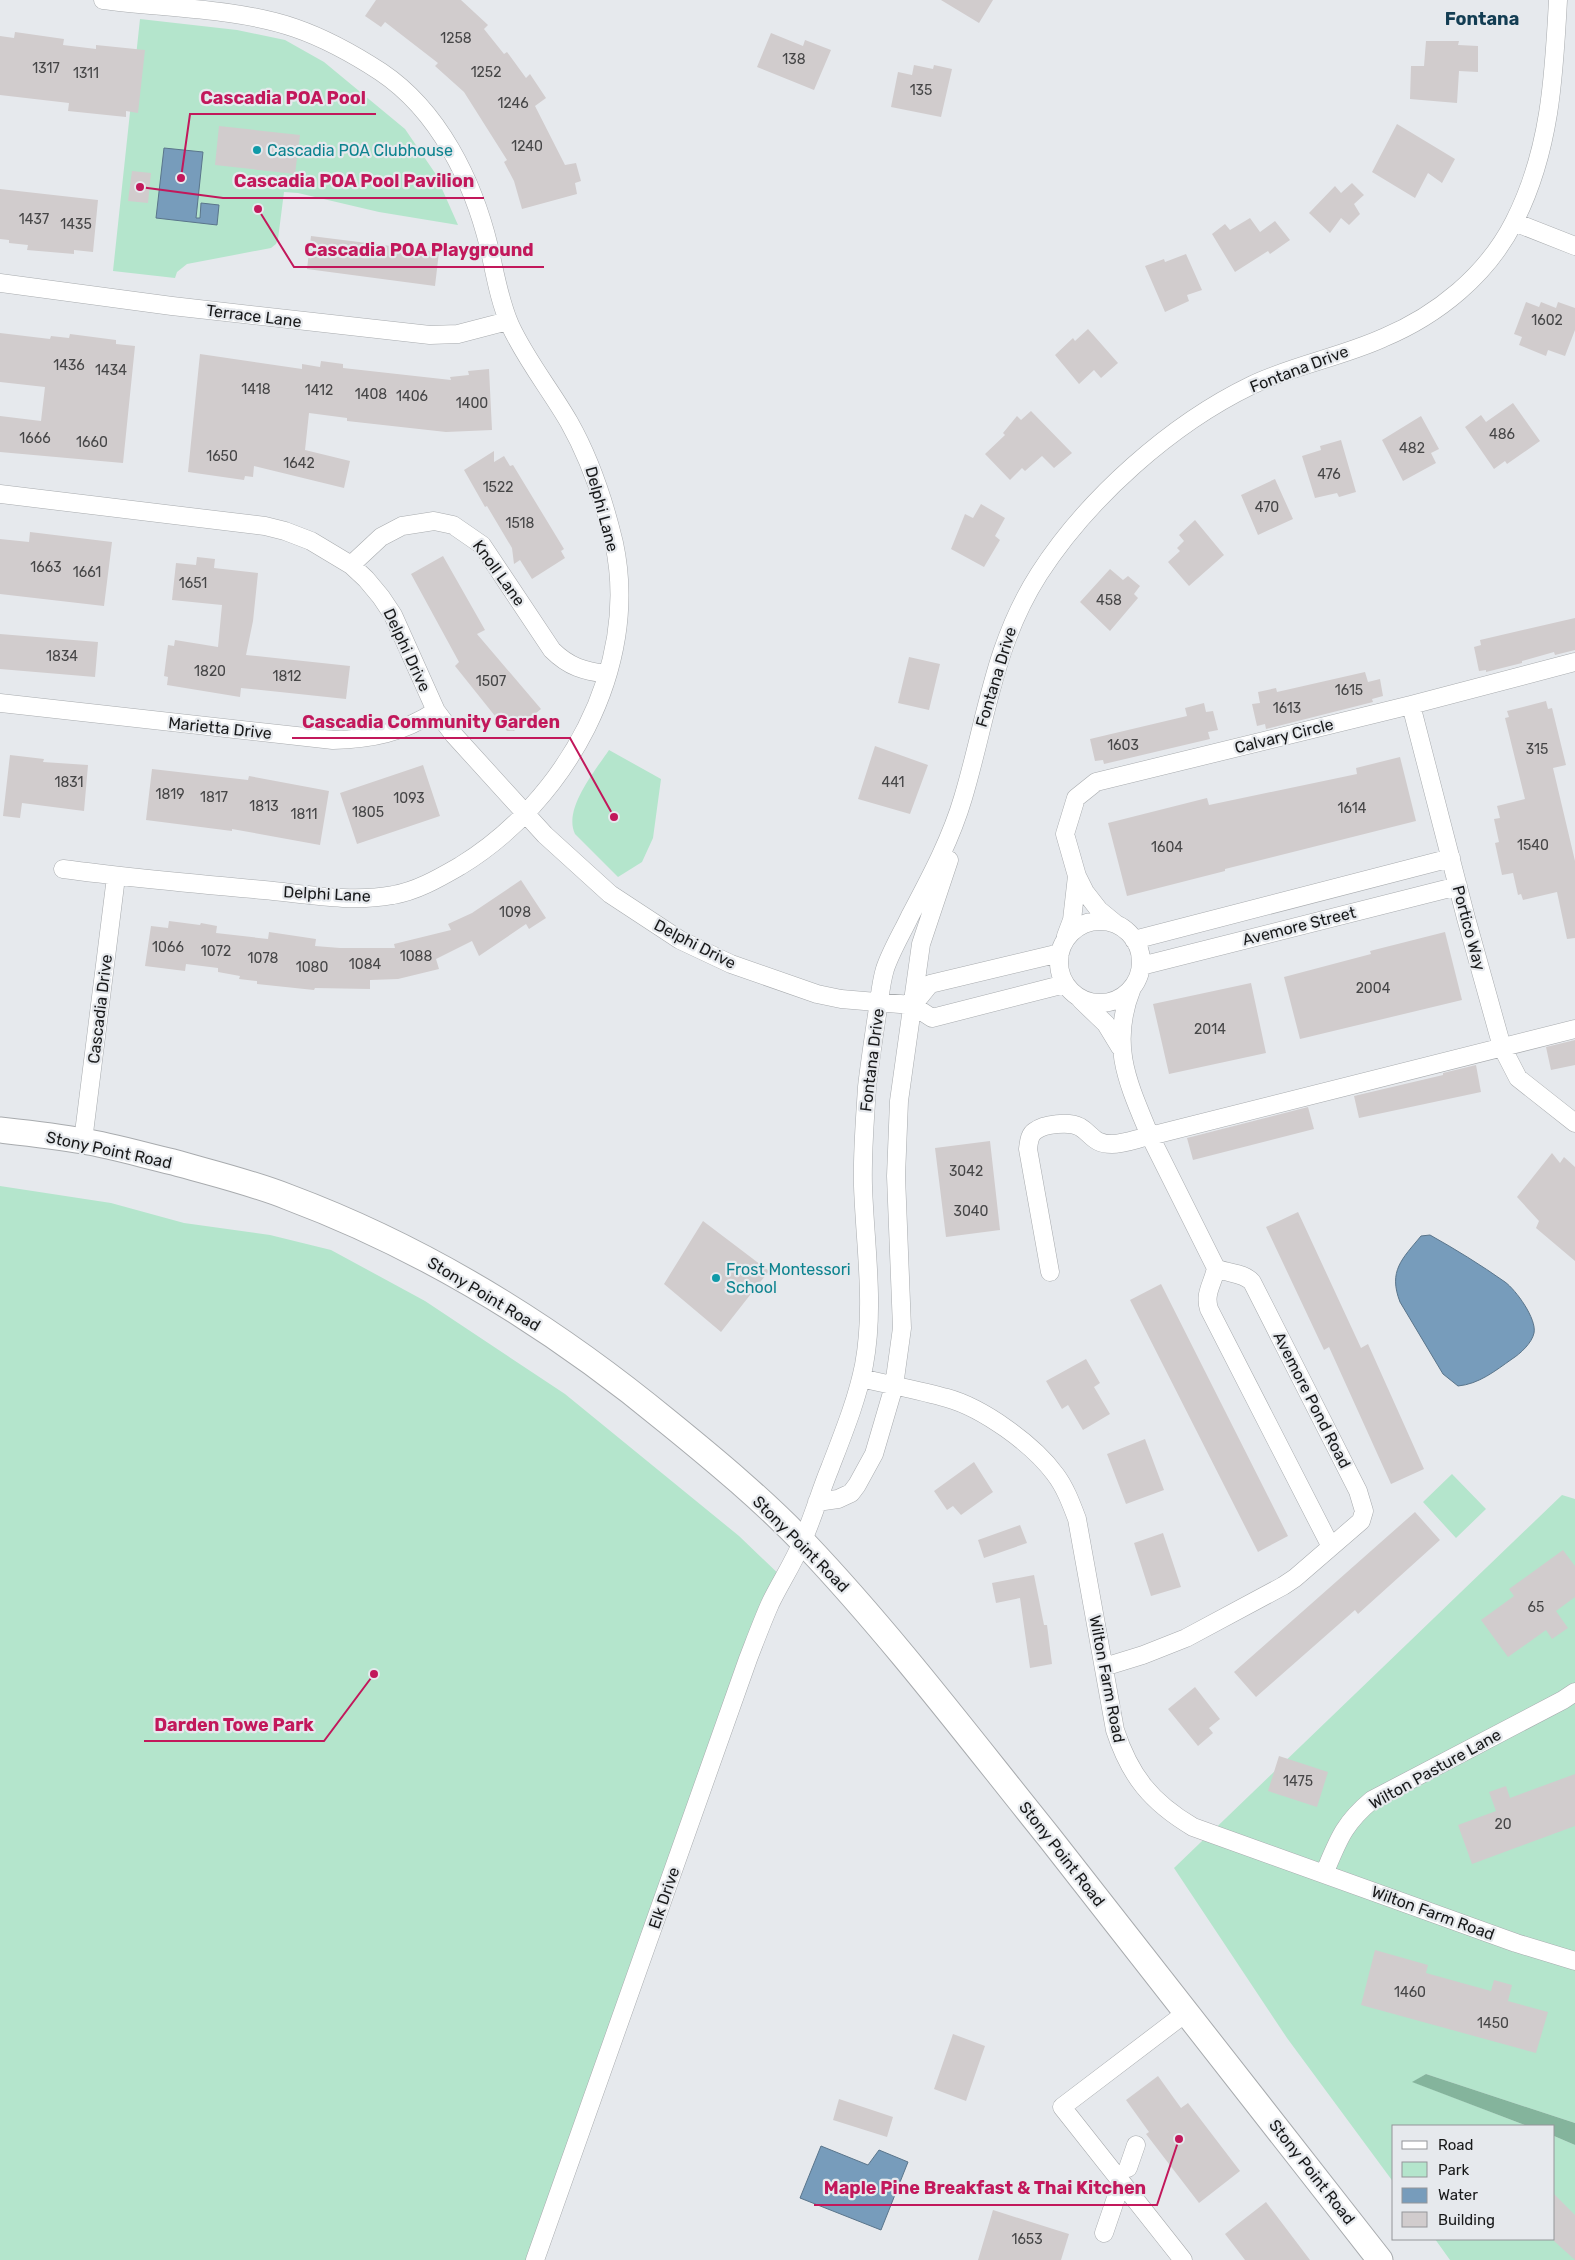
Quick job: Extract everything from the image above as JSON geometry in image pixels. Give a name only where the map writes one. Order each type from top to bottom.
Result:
[{"type":"main road","name":"Stony Point Road","points":[[0,1130],[83,1141],[226,1177],[284,1195],[375,1233],[436,1264],[500,1301],[568,1345],[609,1374],[718,1463],[802,1541],[851,1594],[988,1761],[1380,2260]]},
{"type":"street","name":"Delphi Lane","points":[[63,869],[116,876],[348,898],[393,895],[428,884],[475,856],[502,836],[525,813],[563,769],[586,730],[607,674],[615,640],[619,597],[615,547],[588,458],[572,427],[522,349],[508,321],[478,206],[464,174],[427,116],[406,92],[381,72],[320,38],[293,27],[234,15],[103,0]]},
{"type":"street","name":"Fontana Drive","points":[[817,1502],[847,1424],[866,1356],[869,1270],[863,1184],[864,1135],[868,1082],[885,969],[898,939],[938,864],[963,801],[1000,655],[1013,623],[1038,577],[1076,524],[1154,447],[1195,417],[1250,386],[1276,375],[1382,339],[1416,322],[1446,304],[1475,276],[1499,246],[1514,222],[1535,172],[1547,130],[1553,87],[1558,0]]},
{"type":"street","points":[[1514,222],[1575,246]]},
{"type":"street","name":"Terrace Lane","points":[[0,283],[180,307],[430,335],[458,334],[508,321]]},
{"type":"street","name":"Delphi Drive","points":[[0,494],[265,526],[311,541],[351,565],[381,596],[393,616],[436,711],[454,735],[566,856],[610,894],[680,940],[731,964],[792,986],[841,999],[879,1003]]},
{"type":"street","name":"Knoll Lane","points":[[351,565],[381,537],[397,528],[424,521],[443,522],[454,525],[482,545],[557,655],[570,665],[582,670],[607,674]]},
{"type":"street","name":"Calvary Circle","points":[[1116,924],[1100,910],[1085,892],[1077,876],[1065,834],[1076,798],[1096,782],[1411,705],[1575,662]]},
{"type":"street","name":"Marietta Drive","points":[[0,703],[332,740],[360,739],[390,733],[416,724],[436,711]]},
{"type":"street","name":"Portico Way","points":[[1411,705],[1502,1047],[1518,1078],[1575,1123]]},
{"type":"street","points":[[817,1502],[838,1499],[851,1493],[858,1484],[874,1454],[894,1386],[902,1328],[896,1176],[899,1101],[921,944],[957,835],[963,801]]},
{"type":"street","name":"Avemore Street","points":[[1134,940],[1451,858]]},
{"type":"street","name":"Cascadia Drive","points":[[83,1141],[116,876]]},
{"type":"street","name":"Calvary Circle","points":[[1062,947],[1072,920],[1077,876]]},
{"type":"street","name":"Avemore Street","points":[[1141,966],[1458,886]]},
{"type":"street","points":[[1120,1047],[1124,1007],[1140,972],[1140,952],[1130,934],[1116,924],[1105,921],[1092,921],[1079,926],[1062,947],[1060,974],[1065,984],[1075,996],[1087,1002],[1101,1004],[1114,1002],[1132,988]]},
{"type":"street","points":[[912,1005],[930,984],[1062,947]]},
{"type":"street","points":[[879,1003],[912,1005],[932,1018],[1065,984]]},
{"type":"street","points":[[1080,998],[1106,1024],[1120,1047],[1134,1098],[1150,1136],[1216,1268],[1206,1293],[1209,1310],[1331,1547]]},
{"type":"street","points":[[1050,1272],[1028,1148],[1034,1131],[1069,1123],[1080,1126],[1093,1140],[1112,1144],[1575,1029]]},
{"type":"street","name":"Avemore Pond Road","points":[[1104,1666],[1143,1655],[1186,1638],[1283,1586],[1361,1521],[1364,1511],[1358,1491],[1252,1282],[1247,1276],[1224,1272],[1216,1268]]},
{"type":"street","name":"Wilton Farm Road","points":[[861,1378],[949,1398],[979,1412],[1014,1434],[1038,1454],[1056,1474],[1069,1498],[1077,1519],[1115,1730],[1124,1755],[1134,1774],[1150,1795],[1170,1813],[1192,1827],[1516,1942],[1575,1960]]},
{"type":"street","name":"Elk Drive","points":[[536,2260],[748,1659],[770,1606],[802,1541],[817,1502]]},
{"type":"street","name":"Wilton Pasture Lane","points":[[1324,1874],[1342,1832],[1355,1814],[1372,1800],[1564,1700],[1575,1692]]},
{"type":"street","points":[[1183,2260],[1062,2107],[1187,2012]]},
{"type":"street","points":[[1128,2168],[1136,2145]]},
{"type":"street","points":[[1104,2233],[1118,2195]]},
{"type":"green space","points":[[140,19],[237,30],[285,40],[324,62],[405,129],[435,173],[458,225],[379,212],[298,193],[284,192],[278,239],[271,248],[187,264],[177,272],[175,278],[113,271]]},
{"type":"green space","points":[[609,750],[661,779],[653,838],[642,862],[618,877],[575,834],[572,824],[573,813],[582,790]]},
{"type":"green space","points":[[0,1186],[111,1203],[184,1223],[270,1235],[331,1250],[425,1301],[565,1394],[739,1536],[785,1580],[534,2260],[0,2260]]},
{"type":"green space","points":[[1452,1474],[1486,1509],[1456,1538],[1423,1502]]},
{"type":"green space","points":[[1562,1495],[1575,1499],[1575,2123],[1426,2074],[1413,2082],[1524,2125],[1392,2125],[1392,2180],[1287,2038],[1174,1868]]},
{"type":"green space","points":[[1426,2074],[1575,2123],[1575,2145],[1555,2136],[1555,2125],[1524,2125],[1412,2082]]},
{"type":"green space","points":[[1555,2136],[1575,2145],[1575,2260],[1450,2260],[1436,2240],[1555,2240]]},
{"type":"water","points":[[164,148],[203,152],[196,218],[200,218],[201,203],[219,205],[217,225],[156,218]]},
{"type":"water","points":[[1430,1235],[1477,1263],[1510,1286],[1525,1305],[1534,1327],[1531,1341],[1519,1354],[1486,1376],[1466,1385],[1458,1386],[1443,1374],[1400,1302],[1397,1291],[1396,1274],[1403,1259],[1421,1236]]},
{"type":"water","points":[[821,2146],[868,2165],[879,2150],[908,2162],[881,2230],[800,2198]]},
{"type":"building","points":[[376,0],[461,0],[488,25],[484,29],[504,54],[507,52],[526,78],[530,74],[546,98],[535,106],[565,165],[576,163],[581,181],[575,183],[577,194],[522,209],[514,181],[504,162],[507,160],[464,92],[435,66],[438,63],[385,22],[381,27],[365,16]]},
{"type":"building","points":[[941,0],[993,0],[979,23]]},
{"type":"building","points":[[15,32],[64,39],[63,45],[96,49],[96,45],[145,50],[138,113],[126,111],[126,117],[68,111],[69,103],[0,95],[0,36],[14,38]]},
{"type":"building","points":[[771,33],[803,46],[805,40],[831,50],[814,90],[757,67]]},
{"type":"building","points":[[1426,41],[1459,41],[1458,45],[1478,46],[1478,72],[1459,71],[1457,103],[1410,99],[1411,66],[1424,66]]},
{"type":"building","points":[[914,65],[933,69],[934,65],[952,69],[941,117],[891,107],[898,72],[912,75]]},
{"type":"building","points":[[1397,124],[1455,159],[1442,183],[1428,173],[1415,198],[1372,172]]},
{"type":"building","name":"Cascadia POA Clubhouse","points":[[219,126],[300,135],[295,174],[215,165]]},
{"type":"building","points":[[132,171],[151,173],[148,203],[128,201]]},
{"type":"building","points":[[1352,183],[1364,195],[1354,204],[1360,214],[1349,225],[1341,218],[1330,233],[1309,213],[1335,186],[1341,193]]},
{"type":"building","points":[[0,189],[98,200],[93,252],[74,250],[74,254],[27,250],[28,245],[9,243],[9,240],[0,239]]},
{"type":"building","points":[[1250,218],[1260,232],[1275,221],[1290,240],[1270,254],[1268,251],[1235,272],[1212,234],[1225,224],[1230,230]]},
{"type":"building","points":[[311,236],[439,252],[435,286],[307,269]]},
{"type":"building","points":[[1186,254],[1202,290],[1187,295],[1189,301],[1165,312],[1145,266],[1164,259],[1165,262]]},
{"type":"building","points":[[1526,302],[1539,307],[1541,302],[1556,308],[1558,302],[1575,308],[1575,330],[1565,356],[1548,350],[1546,356],[1519,345],[1522,337],[1514,334]]},
{"type":"building","points":[[1088,329],[1118,363],[1101,378],[1094,370],[1079,384],[1055,355],[1073,338],[1075,341]]},
{"type":"building","points":[[0,333],[50,339],[51,336],[69,338],[70,334],[116,340],[116,344],[135,346],[123,463],[0,452],[0,416],[41,421],[45,387],[0,382]]},
{"type":"building","points":[[200,354],[302,369],[302,364],[320,367],[321,361],[343,364],[343,368],[451,380],[450,377],[469,375],[468,371],[489,369],[492,430],[446,432],[347,421],[347,418],[309,413],[305,450],[350,461],[344,488],[254,466],[253,477],[245,476],[244,480],[188,472]]},
{"type":"building","points":[[1513,403],[1540,441],[1507,464],[1505,461],[1494,469],[1465,427],[1481,415],[1486,422]]},
{"type":"building","points":[[1031,411],[1072,453],[1054,468],[1042,456],[1025,471],[1022,468],[1010,480],[985,454],[1005,435],[1003,433],[1017,416],[1021,420]]},
{"type":"building","points":[[1421,416],[1439,449],[1431,453],[1436,463],[1403,481],[1382,440]]},
{"type":"building","points":[[1341,440],[1356,492],[1339,497],[1337,493],[1315,498],[1302,456],[1321,450],[1320,446]]},
{"type":"building","points":[[494,451],[494,462],[504,456],[510,466],[513,465],[564,549],[561,551],[565,558],[532,579],[520,560],[514,564],[512,548],[487,506],[485,507],[464,470]]},
{"type":"building","points":[[1275,479],[1293,519],[1258,535],[1241,495]]},
{"type":"building","points":[[981,504],[1005,518],[995,536],[1000,540],[984,567],[951,549],[965,514],[973,518]]},
{"type":"building","points":[[1195,520],[1224,555],[1189,586],[1168,562],[1180,551],[1177,548],[1184,541],[1179,535]]},
{"type":"building","points":[[30,532],[112,542],[104,606],[0,594],[0,539],[29,542]]},
{"type":"building","points":[[443,556],[485,630],[477,634],[541,709],[514,731],[507,731],[455,666],[459,662],[411,574]]},
{"type":"building","points":[[197,557],[215,559],[214,568],[258,573],[253,621],[246,655],[350,666],[346,699],[241,688],[240,697],[167,685],[168,677],[164,676],[168,645],[174,646],[175,640],[218,647],[222,605],[172,600],[176,563],[196,565]]},
{"type":"building","points":[[1110,569],[1123,580],[1128,576],[1140,586],[1134,594],[1138,598],[1110,631],[1080,602]]},
{"type":"building","points":[[1575,618],[1575,650],[1555,655],[1554,652],[1522,661],[1522,663],[1486,672],[1486,670],[1479,671],[1474,647],[1481,645],[1480,640]]},
{"type":"building","points":[[0,634],[98,642],[95,677],[0,669]]},
{"type":"building","points":[[909,657],[940,664],[929,710],[898,703]]},
{"type":"building","points":[[1365,672],[1368,682],[1380,679],[1383,696],[1372,699],[1373,702],[1266,729],[1265,724],[1257,726],[1252,704],[1260,703],[1258,692],[1276,688],[1277,692]]},
{"type":"building","points":[[1546,701],[1548,709],[1552,708],[1566,765],[1553,768],[1575,861],[1575,938],[1567,939],[1557,892],[1523,900],[1521,894],[1518,895],[1513,873],[1502,875],[1495,843],[1499,842],[1494,819],[1500,818],[1497,806],[1525,799],[1505,718],[1509,717],[1507,711]]},
{"type":"building","points":[[1204,703],[1206,712],[1213,711],[1218,730],[1208,732],[1210,739],[1104,764],[1103,760],[1095,761],[1090,739],[1187,716],[1185,708]]},
{"type":"building","points":[[875,746],[928,765],[910,814],[858,799]]},
{"type":"building","points":[[10,755],[44,759],[43,762],[88,765],[84,811],[22,803],[20,818],[3,816]]},
{"type":"building","points":[[1400,757],[1416,821],[1225,869],[1225,871],[1127,896],[1108,823],[1207,798],[1209,805],[1357,774],[1356,768]]},
{"type":"building","points":[[423,765],[440,816],[357,844],[340,793]]},
{"type":"building","points":[[152,769],[248,780],[249,776],[329,791],[320,845],[232,829],[232,831],[146,820]]},
{"type":"building","points":[[521,880],[546,918],[529,929],[526,924],[479,956],[472,941],[436,959],[439,969],[398,979],[370,980],[370,989],[315,988],[314,990],[257,984],[257,981],[239,979],[240,976],[218,972],[218,968],[186,964],[185,971],[145,966],[151,926],[168,928],[169,921],[217,926],[216,933],[268,939],[269,932],[316,939],[315,946],[395,948],[394,944],[451,930],[448,924],[472,913]]},
{"type":"building","points":[[1445,932],[1462,1000],[1300,1039],[1284,977],[1371,954],[1370,951]]},
{"type":"building","points":[[1251,983],[1266,1053],[1169,1074],[1153,1004]]},
{"type":"building","points":[[1575,1040],[1575,1065],[1551,1070],[1546,1047]]},
{"type":"building","points":[[1476,1065],[1481,1092],[1359,1118],[1354,1096],[1443,1075],[1443,1073]]},
{"type":"building","points":[[1308,1107],[1314,1129],[1193,1160],[1187,1138]]},
{"type":"building","points":[[990,1141],[1000,1230],[946,1237],[935,1148]]},
{"type":"building","points":[[1552,1153],[1560,1163],[1564,1157],[1575,1167],[1575,1261],[1536,1228],[1539,1221],[1517,1197]]},
{"type":"building","points":[[1298,1212],[1361,1348],[1368,1344],[1424,1469],[1391,1484],[1329,1347],[1324,1350],[1266,1227]]},
{"type":"building","name":"Frost Montessori School","points":[[703,1221],[769,1271],[721,1332],[664,1284]]},
{"type":"building","points":[[1161,1284],[1288,1536],[1258,1552],[1130,1300]]},
{"type":"building","points":[[1086,1359],[1100,1383],[1094,1387],[1110,1414],[1083,1430],[1068,1405],[1062,1409],[1046,1381]]},
{"type":"building","points":[[1145,1439],[1164,1490],[1126,1504],[1107,1454]]},
{"type":"building","points":[[974,1462],[993,1492],[961,1515],[953,1506],[947,1510],[934,1491]]},
{"type":"building","points":[[1415,1512],[1440,1540],[1358,1614],[1355,1610],[1256,1697],[1234,1672]]},
{"type":"building","points":[[1020,1525],[1027,1543],[984,1558],[978,1540]]},
{"type":"building","points":[[1163,1533],[1181,1587],[1151,1596],[1134,1543]]},
{"type":"building","points":[[1563,1550],[1575,1566],[1575,1597],[1556,1611],[1568,1628],[1552,1639],[1546,1630],[1508,1657],[1481,1620],[1514,1596],[1509,1589]]},
{"type":"building","points":[[1034,1575],[1044,1625],[1047,1625],[1052,1664],[1030,1668],[1020,1598],[996,1603],[992,1583]]},
{"type":"building","points":[[1195,1687],[1220,1719],[1209,1728],[1213,1733],[1198,1746],[1168,1709]]},
{"type":"building","points":[[1279,1756],[1328,1772],[1317,1807],[1268,1791]]},
{"type":"building","points":[[1575,1774],[1575,1826],[1472,1864],[1458,1825],[1496,1811],[1489,1792],[1506,1786],[1510,1798]]},
{"type":"building","points":[[1375,1950],[1428,1965],[1426,1973],[1491,1991],[1494,1980],[1512,1985],[1508,2001],[1548,2012],[1536,2053],[1361,2005]]},
{"type":"building","points":[[953,2034],[985,2046],[966,2101],[934,2089]]},
{"type":"building","points":[[1158,2076],[1181,2108],[1188,2103],[1240,2171],[1199,2203],[1146,2134],[1149,2132],[1126,2100]]},
{"type":"building","points":[[839,2099],[893,2117],[887,2137],[833,2120]]},
{"type":"building","points":[[1555,2195],[1575,2215],[1575,2260],[1554,2241]]},
{"type":"building","points":[[1266,2202],[1310,2260],[1245,2260],[1225,2234]]},
{"type":"building","points":[[993,2210],[1069,2234],[1061,2260],[978,2260]]},
{"type":"place","name":"Cascadia POA Clubhouse","points":[[257,150]]},
{"type":"place","name":"Cascadia POA Pool","points":[[181,178]]},
{"type":"place","name":"Cascadia POA Pool Pavilion","points":[[140,187]]},
{"type":"place","name":"Cascadia POA Playground","points":[[258,209]]},
{"type":"place","name":"Cascadia Community Garden","points":[[614,817]]},
{"type":"place","name":"Frost Montessori School","points":[[716,1278]]},
{"type":"place","name":"Darden Towe Park","points":[[374,1674]]},
{"type":"place","name":"Maple Pine Breakfast & Thai Kitchen","points":[[1179,2139]]},
{"type":"district","name":"Fontana","points":[[1482,19]]}]
